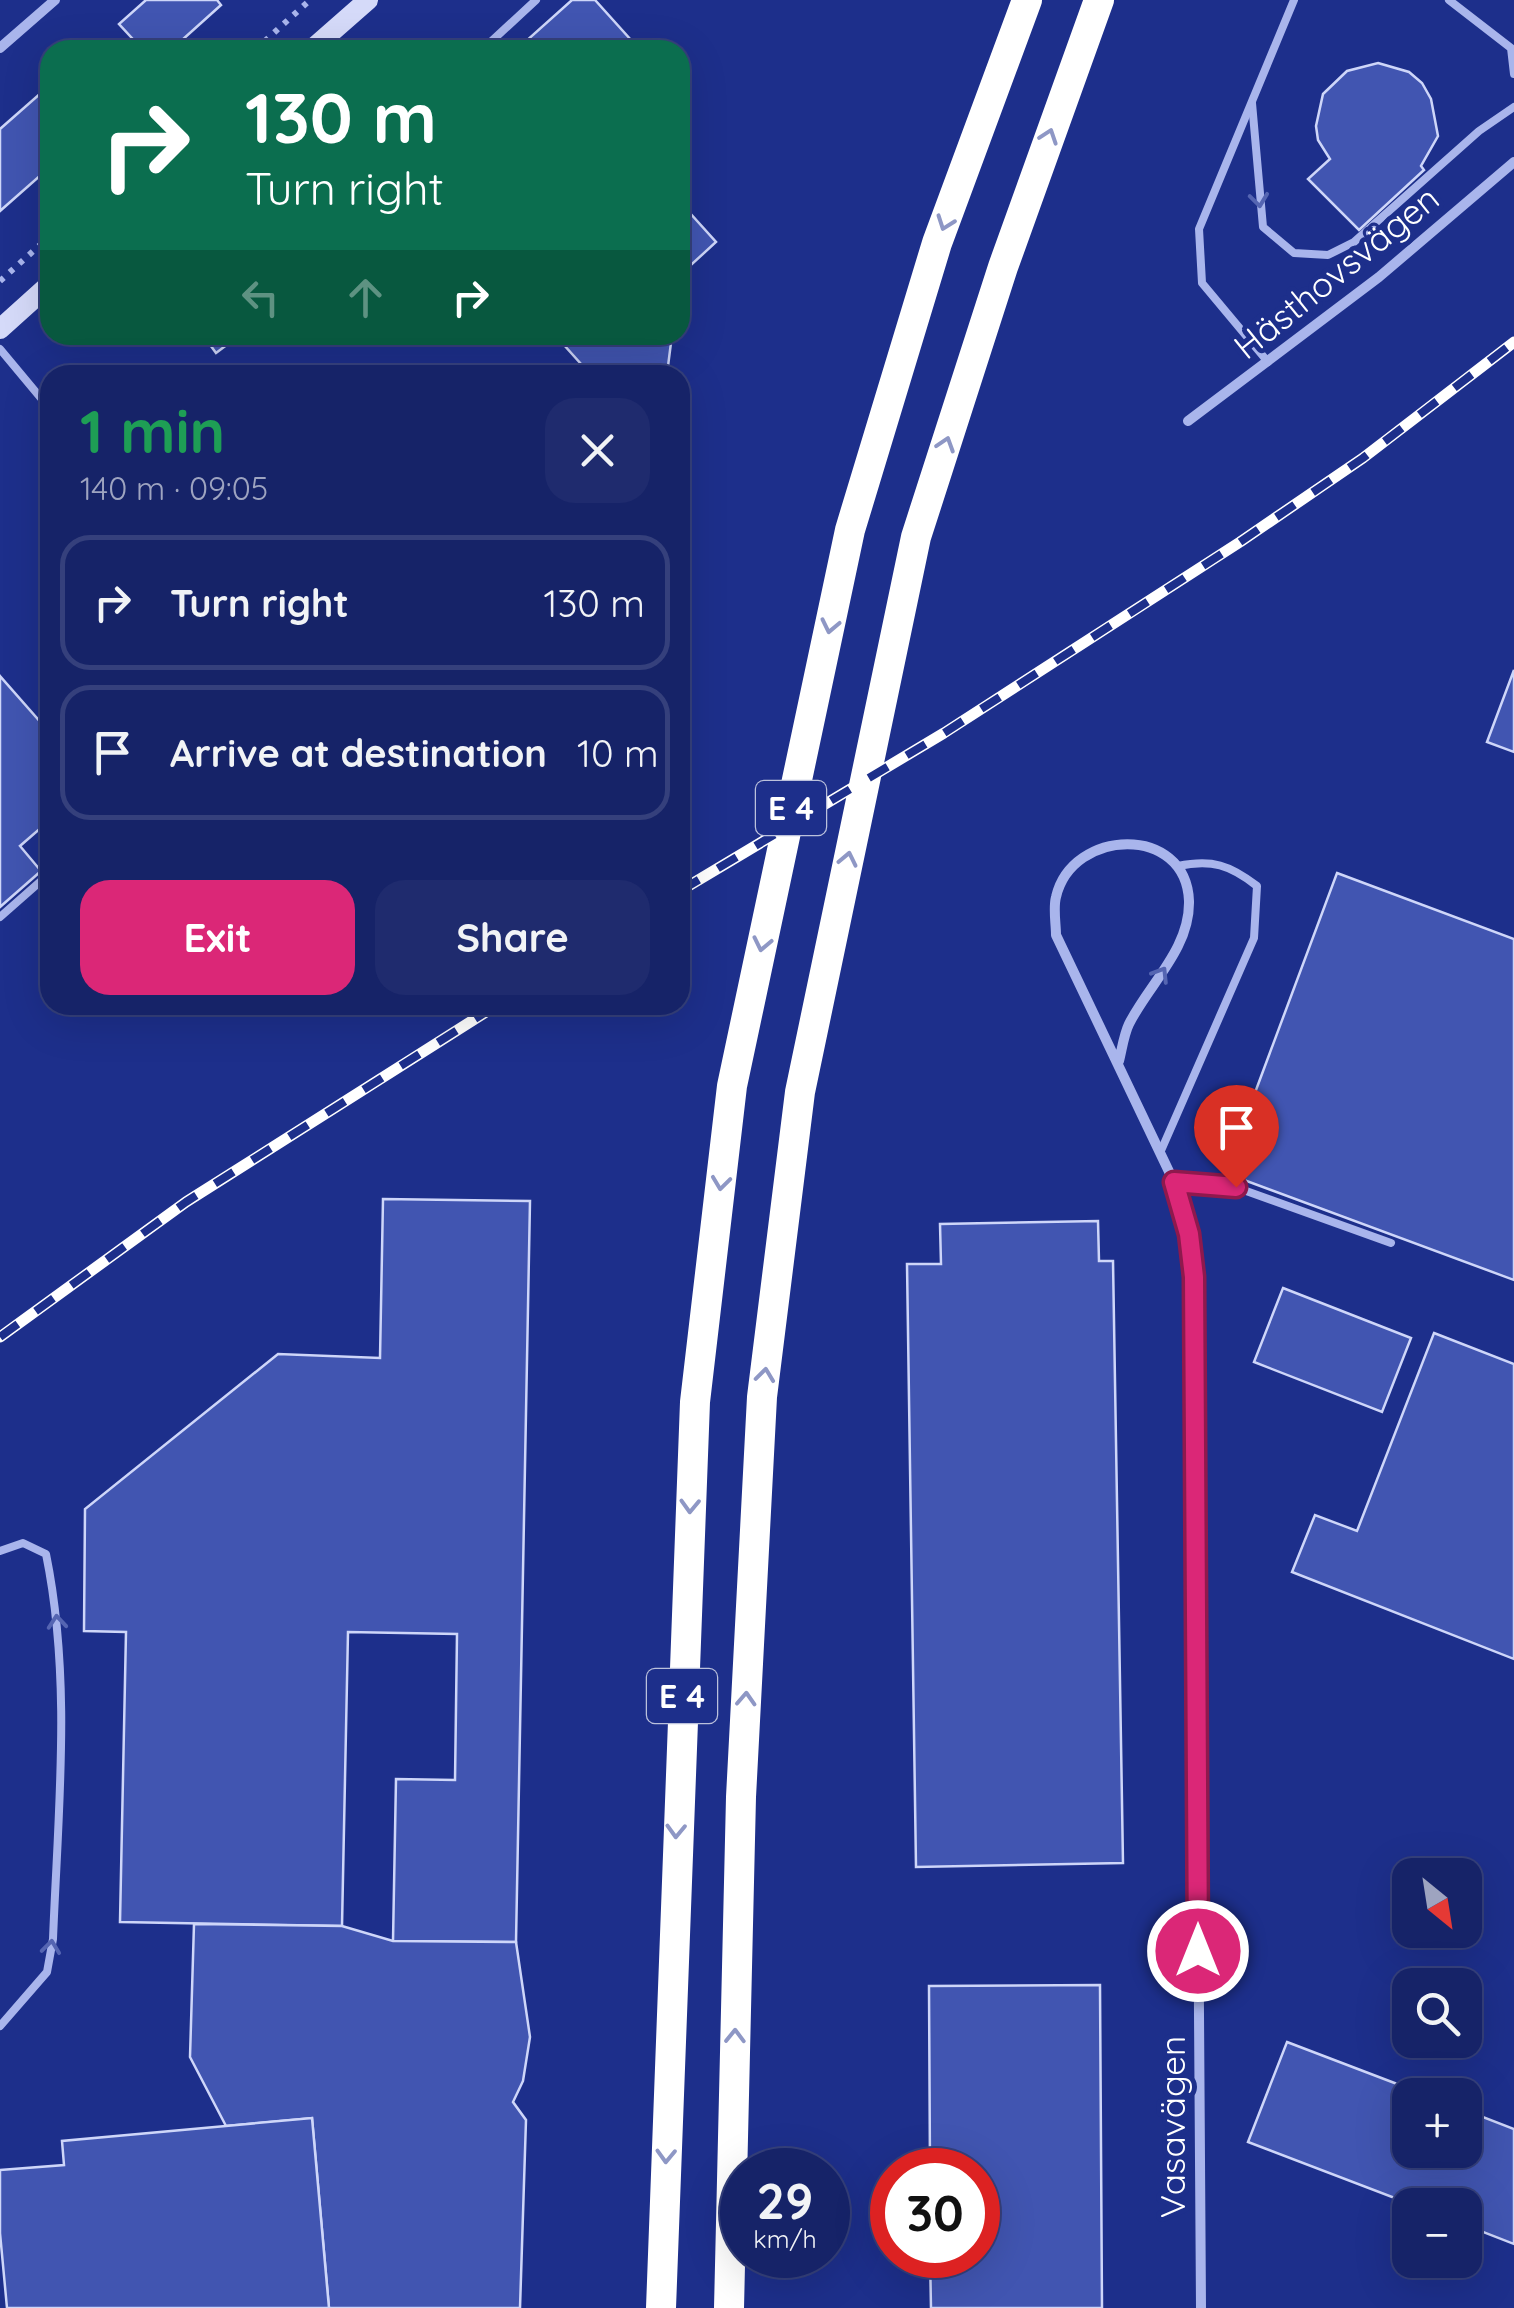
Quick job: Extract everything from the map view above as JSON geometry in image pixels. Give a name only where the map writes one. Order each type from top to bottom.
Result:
[{"type":"highway","name":"E 4","points":[[661,2308],[695,1402],[732,1086],[850,530],[938,242],[1027,0]]},
{"type":"highway","name":"E 4","points":[[729,2308],[741,1797],[762,1397],[800,1092],[916,537],[1003,267],[1099,0]]},
{"type":"street","points":[[0,48],[55,0]]},
{"type":"street","points":[[322,40],[368,0]]},
{"type":"street","name":"Hästhovsvägen","points":[[1188,421],[1379,277],[1514,162]]},
{"type":"street","points":[[0,329],[40,293]]},
{"type":"street","name":"Vasavägen","points":[[1178,866],[1150,844],[1102,845],[1070,868],[1056,897],[1056,935],[1174,1182],[1189,1234],[1194,1277],[1201,2308]]},
{"type":"street","points":[[1119,1060],[1128,1026],[1180,942],[1189,901],[1178,866]]},
{"type":"lane","points":[[493,40],[536,0]]},
{"type":"lane","points":[[1268,362],[1202,284],[1199,229],[1294,0]]},
{"type":"lane","points":[[1449,0],[1512,48],[1514,74]]},
{"type":"lane","points":[[1252,102],[1263,228],[1294,253],[1328,256],[1354,242],[1479,131],[1514,108]]},
{"type":"lane","points":[[0,349],[40,397]]},
{"type":"lane","points":[[1160,1153],[1254,938],[1257,886],[1233,868],[1219,864],[1205,861],[1178,866]]},
{"type":"lane","points":[[0,916],[40,882]]},
{"type":"lane","points":[[1174,1182],[1236,1187],[1391,1243]]},
{"type":"lane","points":[[0,1551],[22,1543],[46,1554],[54,1593],[63,1694],[53,1939],[48,1972],[0,2026]]},
{"type":"path","points":[[266,40],[310,0]]},
{"type":"path","points":[[0,280],[40,245]]},
{"type":"building","points":[[146,0],[217,0],[221,5],[182,40],[134,40],[119,24]]},
{"type":"building","points":[[572,0],[595,0],[631,40],[527,40]]},
{"type":"building","points":[[1378,63],[1409,72],[1422,83],[1431,99],[1438,136],[1421,166],[1424,170],[1359,230],[1308,179],[1330,159],[1318,140],[1316,126],[1323,94],[1347,71]]},
{"type":"building","points":[[40,94],[40,176],[0,211],[0,129]]},
{"type":"building","points":[[690,213],[716,242],[690,266]]},
{"type":"building","points":[[210,345],[227,345],[216,353]]},
{"type":"building","points":[[564,345],[671,345],[668,365],[582,365]]},
{"type":"building","points":[[1514,670],[1514,752],[1487,742]]},
{"type":"building","points":[[0,676],[40,722],[40,829],[20,846],[40,872],[0,907]]},
{"type":"building","points":[[1337,873],[1514,939],[1514,1280],[1225,1173]]},
{"type":"building","points":[[383,1199],[530,1201],[516,1942],[393,1941],[396,1779],[455,1780],[457,1634],[348,1632],[342,1926],[120,1922],[126,1632],[84,1631],[85,1509],[278,1354],[380,1358]]},
{"type":"building","points":[[1098,1221],[1099,1261],[1113,1261],[1123,1863],[916,1867],[907,1264],[941,1264],[940,1224]]},
{"type":"building","points":[[1283,1288],[1411,1338],[1382,1412],[1254,1362]]},
{"type":"building","points":[[1434,1333],[1514,1364],[1514,1659],[1292,1572],[1315,1515],[1357,1531]]},
{"type":"building","points":[[194,1924],[342,1926],[393,1941],[516,1942],[530,2037],[523,2081],[513,2102],[526,2120],[520,2308],[329,2308],[312,2118],[226,2126],[190,2057]]},
{"type":"building","points":[[1100,1985],[1102,2308],[931,2308],[930,2278],[1000,2278],[1000,2148],[930,2148],[929,1986]]},
{"type":"building","points":[[1287,2042],[1392,2082],[1392,2168],[1482,2168],[1482,2117],[1514,2129],[1514,2244],[1482,2232],[1482,2188],[1392,2188],[1392,2197],[1248,2142]]},
{"type":"building","points":[[312,2118],[329,2308],[7,2308],[0,2233],[0,2170],[64,2165],[62,2141]]},
{"type":"railway","points":[[690,885],[944,733],[1240,542],[1363,458],[1514,342]]},
{"type":"railway","points":[[0,1337],[186,1202],[481,1015]]},
{"type":"route","points":[[1198,1951],[1194,1277],[1189,1234],[1174,1182],[1236,1187]]}]
